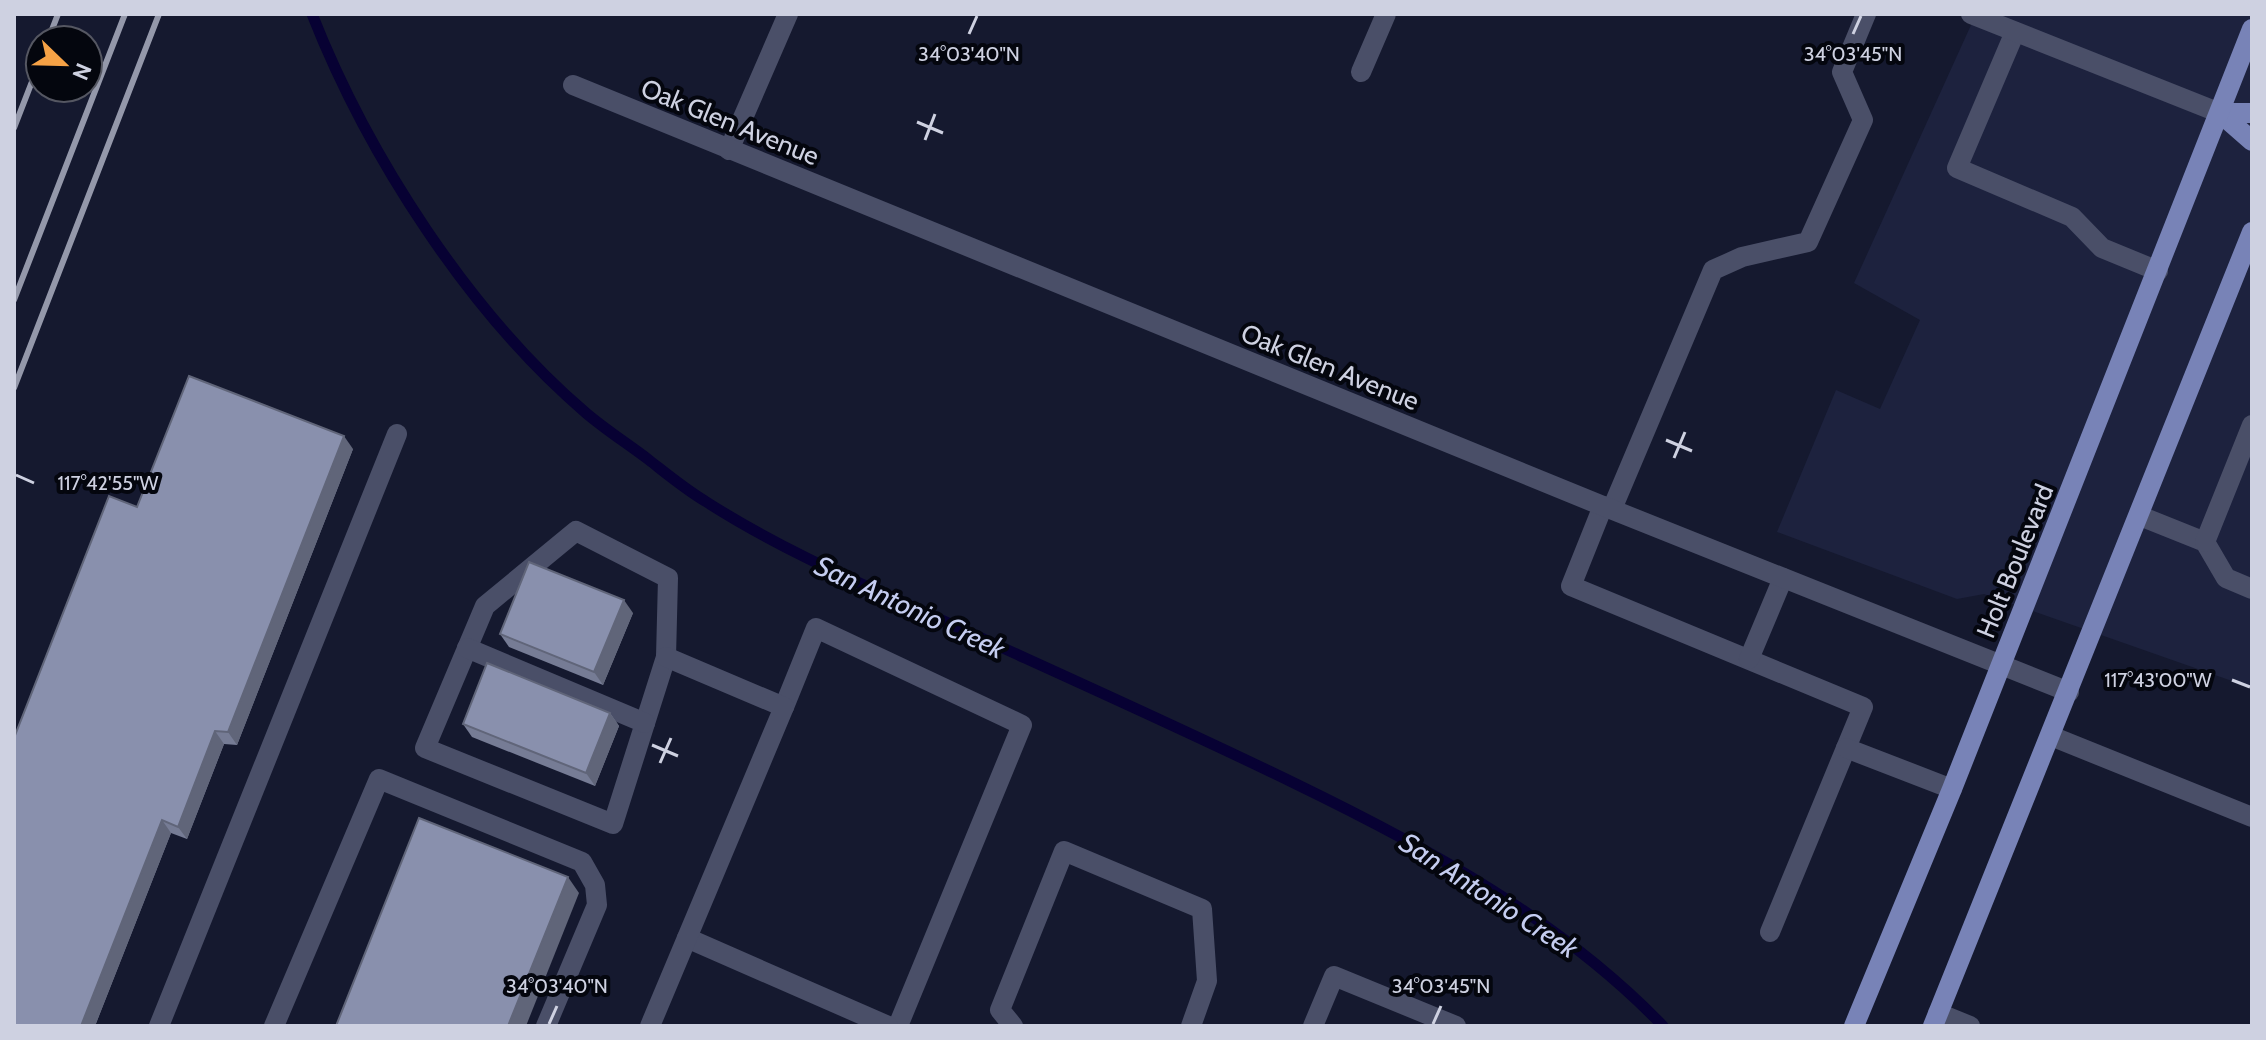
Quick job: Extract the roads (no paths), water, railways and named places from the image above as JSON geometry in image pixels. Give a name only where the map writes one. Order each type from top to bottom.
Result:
[{"type":"main road","name":"Holt Boulevard","points":[[1854,1026],[1952,789],[2252,29]]},
{"type":"main road","points":[[2220,113],[2252,113]]},
{"type":"main road","points":[[2220,113],[2252,141]]},
{"type":"main road","points":[[1936,1020],[2252,232]]},
{"type":"street","points":[[729,150],[788,14]]},
{"type":"street","points":[[1361,72],[1386,14]]},
{"type":"street","points":[[1770,932],[1863,707],[1571,586],[1713,270],[1742,257],[1808,242],[1863,120],[1842,72],[1866,14]]},
{"type":"street","points":[[1971,14],[1995,18],[2015,32],[2220,113]]},
{"type":"street","points":[[2015,32],[1957,168],[2072,217],[2102,248],[2158,271]]},
{"type":"street","name":"Oak Glen Avenue","points":[[573,85],[2069,692]]},
{"type":"street","points":[[2205,542],[2252,425]]},
{"type":"street","points":[[159,1026],[397,434]]},
{"type":"street","points":[[2140,516],[2205,542],[2226,578],[2252,589]]},
{"type":"street","points":[[576,531],[668,578],[666,657],[613,824],[425,748],[485,606],[576,531]]},
{"type":"street","points":[[1749,659],[1783,578]]},
{"type":"street","points":[[650,1026],[816,628],[1022,725],[898,1026]]},
{"type":"street","points":[[467,648],[645,723]]},
{"type":"street","points":[[666,657],[784,707]]},
{"type":"street","points":[[2051,736],[2252,817]]},
{"type":"street","points":[[1846,748],[1952,789]]},
{"type":"street","points":[[274,1026],[379,779],[582,862],[595,885],[597,905],[546,1026]]},
{"type":"street","points":[[1013,1026],[1000,1010],[1064,851],[1202,909],[1207,981],[1191,1026]]},
{"type":"street","points":[[687,938],[888,1026]]},
{"type":"street","points":[[1313,1026],[1334,976],[1456,1026]]},
{"type":"street","points":[[1936,1020],[1970,1026]]},
{"type":"waterway","name":"San Antonio Creek","points":[[312,14],[362,122],[426,229],[502,328],[543,373],[601,425],[698,496],[793,551],[1251,762],[1344,807],[1442,860],[1536,919],[1580,952],[1623,987],[1663,1026]]},
{"type":"railway","points":[[54,24],[58,14]]},
{"type":"railway","points":[[14,300],[125,14]]},
{"type":"railway","points":[[14,388],[159,14]]},
{"type":"railway","points":[[14,128],[24,102]]}]
